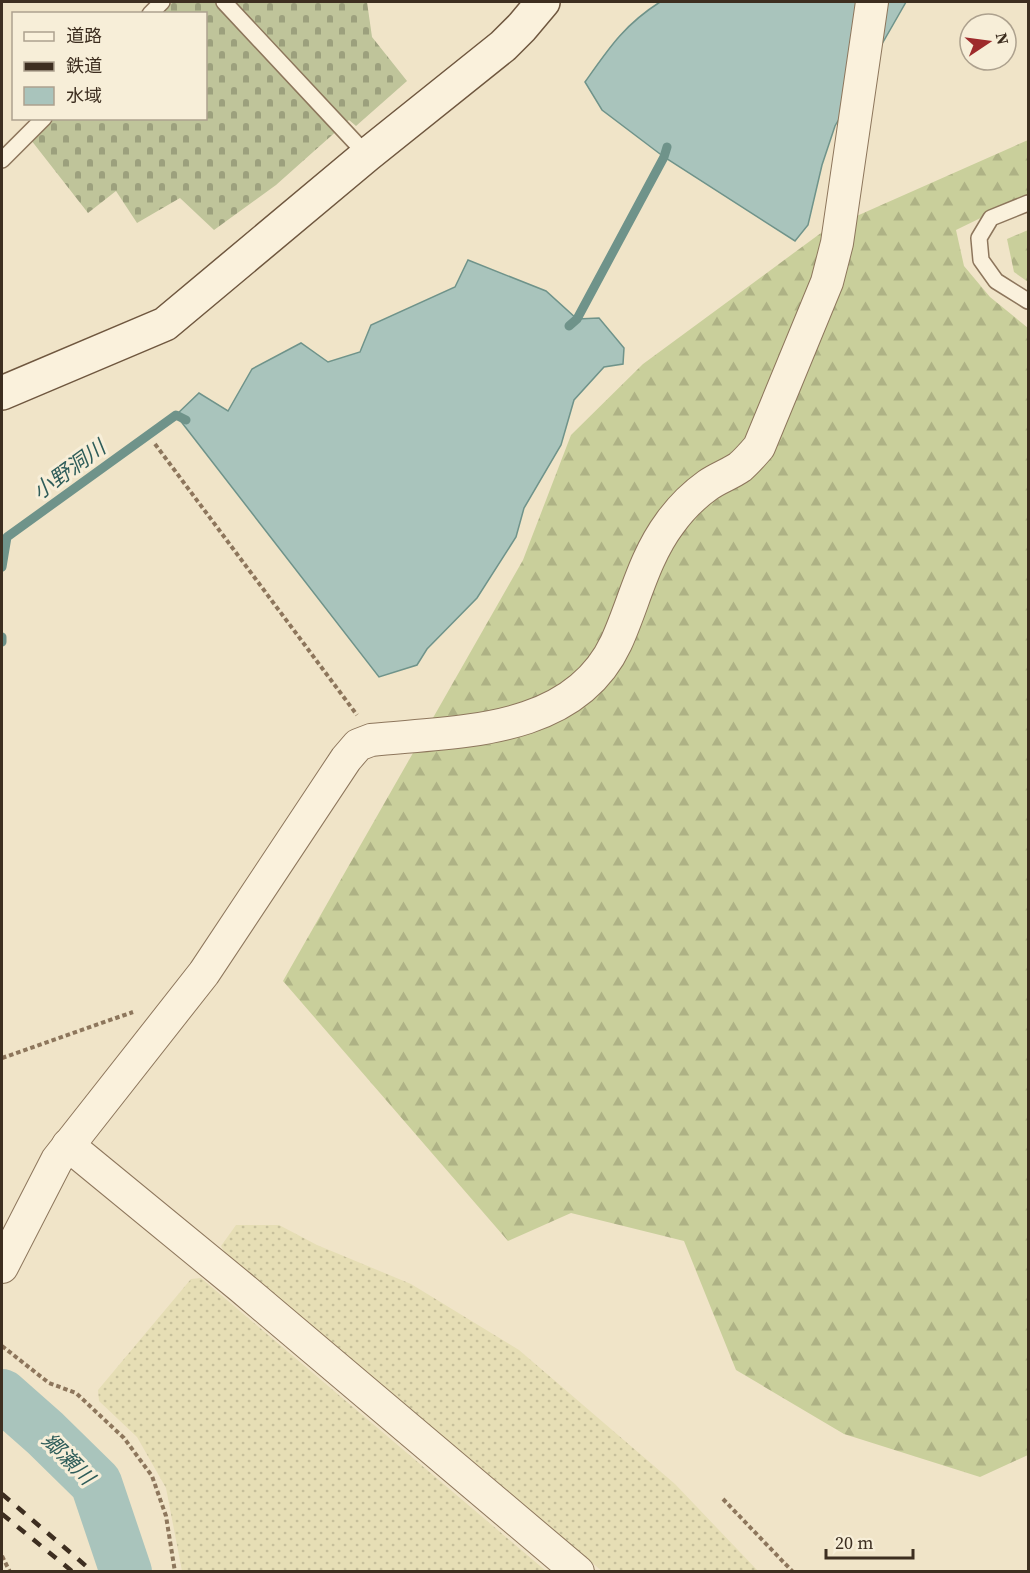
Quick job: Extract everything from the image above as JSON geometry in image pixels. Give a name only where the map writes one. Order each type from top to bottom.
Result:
[{"type":"street","points":[[2,393],[165,324],[367,155],[503,46],[543,2]]},
{"type":"street","points":[[2,1267],[57,1160],[204,973],[345,759],[358,745],[371,740],[454,734],[486,729],[532,715],[565,700],[586,686],[601,670],[616,644],[652,551],[670,523],[689,502],[709,485],[740,466],[759,447],[827,282],[837,243],[872,2]]},
{"type":"street","points":[[68,1145],[241,1287],[578,1572]]},
{"type":"lane","points":[[224,2],[367,155]]},
{"type":"lane","points":[[2,160],[42,120]]},
{"type":"lane","points":[[1029,203],[991,218],[979,238],[981,261],[996,281],[1029,301]]},
{"type":"path","points":[[155,444],[368,729],[371,740]]},
{"type":"path","points":[[2,1058],[134,1012],[155,1007],[169,1017]]},
{"type":"path","points":[[2,1346],[49,1383],[75,1393],[124,1438],[152,1476],[166,1516],[175,1572]]},
{"type":"path","points":[[723,1499],[793,1572]]},
{"type":"path","points":[[2,1556],[10,1572]]},
{"type":"shaded area","points":[[236,1225],[279,1225],[317,1245],[411,1284],[519,1350],[675,1484],[758,1571],[602,1571],[501,1489],[227,1257],[221,1246]]},
{"type":"shaded area","points":[[201,1278],[546,1571],[182,1571],[166,1488],[137,1437],[99,1401],[98,1390],[191,1279]]},
{"type":"green space","points":[[173,2],[367,2],[372,37],[407,81],[356,126],[349,120],[276,185],[214,230],[180,198],[137,223],[116,191],[88,213],[31,140],[52,120],[207,120],[207,12],[161,12]]},
{"type":"green space","points":[[1028,140],[1028,195],[956,230],[964,266],[990,297],[1028,328],[1028,1455],[980,1477],[844,1434],[736,1370],[684,1241],[571,1213],[508,1241],[283,981],[523,560],[571,435],[643,364],[825,230]]},
{"type":"green space","points":[[1028,230],[1028,282],[1014,272],[1007,239]]},
{"type":"water","points":[[660,2],[906,2],[835,126],[822,165],[808,225],[795,241],[664,157],[602,110],[585,82],[627,28]]},
{"type":"water","points":[[468,260],[546,291],[577,319],[599,318],[624,348],[623,364],[604,367],[574,400],[561,445],[524,508],[516,537],[477,598],[427,649],[417,665],[379,677],[176,415],[199,393],[228,411],[252,369],[301,343],[328,362],[360,352],[371,325],[455,287]]},
{"type":"waterway","points":[[569,326],[577,319],[664,157],[667,147]]},
{"type":"waterway","name":"小野洞川","points":[[2,567],[7,537],[176,415],[186,420]]},
{"type":"waterway","name":"小野洞川","points":[[2,637],[2,642]]},
{"type":"waterway","name":"郷瀬川","points":[[2,1395],[96,1483],[126,1572]]},
{"type":"railway","points":[[2,1494],[93,1572]]},
{"type":"railway","points":[[2,1514],[73,1572]]}]
